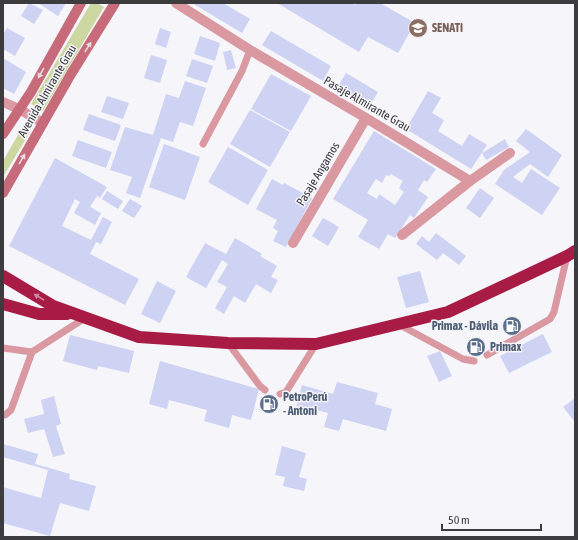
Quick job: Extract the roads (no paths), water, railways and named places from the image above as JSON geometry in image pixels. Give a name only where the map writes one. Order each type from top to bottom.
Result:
[{"type":"highway","points":[[3,276],[53,306],[139,337],[228,343],[316,344],[448,312],[571,253]]},
{"type":"highway","points":[[3,304],[39,314],[79,316]]},
{"type":"main road","name":"Avenida Almirante Grau","points":[[3,134],[31,92],[81,3]]},
{"type":"main road","name":"Avenida Almirante Grau","points":[[3,193],[115,3]]},
{"type":"street","name":"Pasaje Almirante Grau","points":[[176,3],[250,50],[470,181]]},
{"type":"street","points":[[3,102],[19,109],[43,123]]},
{"type":"street","name":"Pasaje Angamos","points":[[292,243],[366,118]]},
{"type":"street","points":[[402,235],[470,181],[510,153]]},
{"type":"lane","points":[[203,144],[242,71],[250,50]]},
{"type":"lane","points":[[487,355],[550,319],[554,312],[571,253]]},
{"type":"lane","points":[[3,415],[11,410],[32,352],[79,316]]},
{"type":"lane","points":[[398,324],[463,359],[474,361]]},
{"type":"lane","points":[[228,343],[260,386],[265,390]]},
{"type":"lane","points":[[280,394],[286,392],[316,344]]},
{"type":"lane","points":[[3,348],[32,352]]},
{"type":"place","name":"SENATI","points":[[418,28]]},
{"type":"place","name":"Primax - Dávila","points":[[512,326]]},
{"type":"place","name":"Primax","points":[[476,347]]},
{"type":"place","name":"PetroPerú - Antoni","points":[[269,404]]}]
